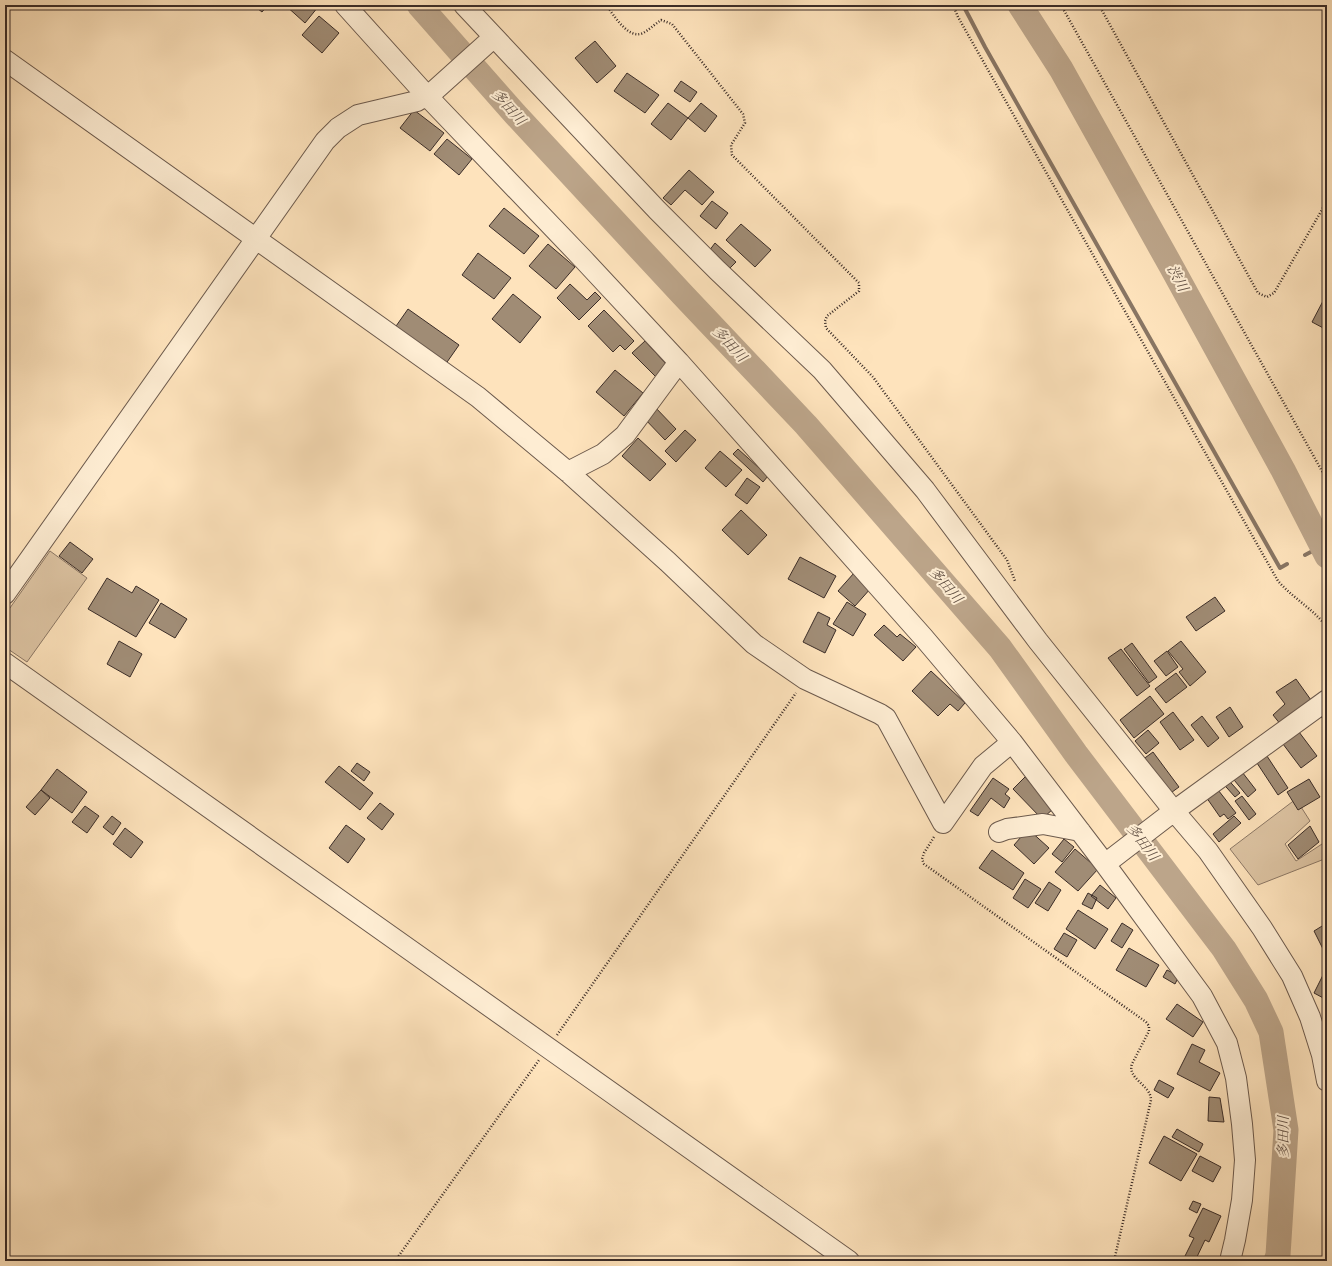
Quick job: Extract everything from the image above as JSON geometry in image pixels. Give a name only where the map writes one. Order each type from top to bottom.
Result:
[{"type":"street","points":[[345,5],[431,94],[680,362],[919,632],[1012,742],[1080,831],[1110,861],[1202,996],[1227,1043],[1236,1078],[1245,1160],[1242,1200],[1230,1261]]},
{"type":"street","points":[[464,5],[491,40],[717,270],[822,370],[925,490],[1038,641],[1171,813],[1208,851],[1262,928],[1292,976],[1310,1017],[1322,1055],[1327,1081]]},
{"type":"street","points":[[5,594],[325,141],[338,128],[358,115],[417,101],[431,94],[491,40]]},
{"type":"street","points":[[5,60],[478,397],[568,472],[668,562],[754,644],[805,679],[886,718],[944,823],[983,766],[1012,742]]},
{"type":"street","points":[[568,472],[603,454],[625,435],[680,362]]},
{"type":"street","points":[[5,663],[240,831],[548,1047],[849,1261]]},
{"type":"street","points":[[1110,861],[1171,813],[1327,700]]},
{"type":"street","points":[[999,832],[1007,829],[1044,824],[1080,831]]},
{"type":"path","points":[[606,5],[628,31],[635,35],[642,34],[661,20],[672,24],[744,114],[745,123],[731,145],[732,155],[859,283],[859,291],[827,316],[825,320],[826,328],[873,377],[1007,560],[1016,582]]},
{"type":"path","points":[[953,5],[958,17],[1278,581],[1286,591],[1319,616],[1327,627]]},
{"type":"path","points":[[1061,5],[1327,480]]},
{"type":"path","points":[[1099,5],[1258,293],[1267,297],[1274,293],[1327,201]]},
{"type":"path","points":[[395,1261],[548,1047],[805,679]]},
{"type":"path","points":[[944,823],[924,853],[922,860],[924,864],[1146,1022],[1149,1026],[1149,1031],[1130,1069],[1148,1090],[1151,1095],[1151,1100],[1114,1261]]},
{"type":"path","points":[[1326,1261],[1327,1256]]},
{"type":"shaded area","points":[[50,551],[87,578],[27,662],[5,647],[5,615]]},
{"type":"shaded area","points":[[1296,799],[1310,821],[1285,844],[1296,861],[1322,844],[1327,851],[1327,858],[1258,885],[1230,849]]},
{"type":"building","points":[[253,5],[268,5],[262,12]]},
{"type":"building","points":[[285,5],[316,5],[318,7],[305,23]]},
{"type":"building","points":[[319,16],[339,33],[322,53],[302,35]]},
{"type":"building","points":[[595,41],[616,66],[597,83],[575,58]]},
{"type":"building","points":[[627,73],[659,95],[645,113],[614,91]]},
{"type":"building","points":[[681,81],[697,92],[690,102],[674,91]]},
{"type":"building","points":[[668,103],[688,118],[671,140],[651,124]]},
{"type":"building","points":[[701,103],[717,116],[705,132],[688,118]]},
{"type":"building","points":[[414,110],[444,133],[430,151],[400,128]]},
{"type":"building","points":[[447,139],[472,159],[459,175],[434,154]]},
{"type":"building","points":[[689,170],[714,192],[702,205],[685,190],[671,205],[663,198]]},
{"type":"building","points":[[712,201],[728,213],[716,229],[700,216]]},
{"type":"building","points":[[504,208],[539,236],[524,254],[489,226]]},
{"type":"building","points":[[741,224],[771,250],[755,267],[726,240]]},
{"type":"building","points":[[715,243],[736,262],[729,269],[709,251]]},
{"type":"building","points":[[548,244],[575,267],[556,289],[529,266]]},
{"type":"building","points":[[478,253],[511,278],[494,299],[462,275]]},
{"type":"building","points":[[570,284],[587,300],[595,292],[601,298],[579,320],[557,298]]},
{"type":"building","points":[[513,294],[541,317],[520,343],[492,319]]},
{"type":"building","points":[[1323,301],[1327,303],[1327,330],[1312,322]]},
{"type":"building","points":[[408,309],[459,345],[445,365],[394,329]]},
{"type":"building","points":[[604,310],[634,341],[625,350],[620,345],[613,352],[588,326]]},
{"type":"building","points":[[645,341],[668,366],[656,377],[632,353]]},
{"type":"building","points":[[615,370],[643,393],[624,416],[596,392]]},
{"type":"building","points":[[654,406],[676,429],[665,440],[643,417]]},
{"type":"building","points":[[685,430],[696,440],[676,462],[665,451]]},
{"type":"building","points":[[638,438],[666,464],[650,481],[622,456]]},
{"type":"building","points":[[738,449],[768,476],[763,482],[733,454]]},
{"type":"building","points":[[720,451],[742,470],[726,487],[705,468]]},
{"type":"building","points":[[747,478],[760,487],[747,504],[735,495]]},
{"type":"building","points":[[741,510],[767,535],[748,555],[722,530]]},
{"type":"building","points":[[70,542],[93,559],[82,573],[59,556]]},
{"type":"building","points":[[800,557],[836,576],[824,598],[788,579]]},
{"type":"building","points":[[854,573],[871,588],[855,606],[838,591]]},
{"type":"building","points":[[107,578],[132,593],[136,586],[159,600],[136,637],[88,609]]},
{"type":"building","points":[[1215,597],[1225,611],[1196,631],[1186,617]]},
{"type":"building","points":[[847,602],[866,614],[853,636],[833,624]]},
{"type":"building","points":[[161,603],[187,619],[175,638],[149,623]]},
{"type":"building","points":[[818,612],[830,618],[827,625],[836,630],[825,653],[803,642]]},
{"type":"building","points":[[884,625],[897,637],[900,634],[916,647],[903,661],[874,635]]},
{"type":"building","points":[[119,641],[142,654],[130,677],[107,664]]},
{"type":"building","points":[[1181,641],[1206,672],[1190,686],[1179,672],[1183,669],[1168,651]]},
{"type":"building","points":[[1132,643],[1157,677],[1149,683],[1124,649]]},
{"type":"building","points":[[1121,649],[1150,686],[1137,696],[1108,658]]},
{"type":"building","points":[[1167,651],[1178,667],[1166,676],[1154,661]]},
{"type":"building","points":[[931,671],[965,703],[958,711],[950,704],[938,716],[912,691]]},
{"type":"building","points":[[1176,673],[1187,687],[1166,703],[1155,689]]},
{"type":"building","points":[[1296,679],[1311,700],[1281,725],[1273,715],[1285,704],[1276,692]]},
{"type":"building","points":[[1150,696],[1164,714],[1134,738],[1120,720]]},
{"type":"building","points":[[1230,707],[1243,727],[1229,737],[1216,717]]},
{"type":"building","points":[[1173,712],[1194,740],[1180,750],[1160,722]]},
{"type":"building","points":[[1327,712],[1327,726],[1321,716]]},
{"type":"building","points":[[1202,716],[1219,738],[1208,747],[1191,725]]},
{"type":"building","points":[[1296,728],[1317,756],[1301,768],[1280,740]]},
{"type":"building","points":[[1148,730],[1159,743],[1146,754],[1135,741]]},
{"type":"building","points":[[1153,752],[1179,787],[1168,795],[1142,760]]},
{"type":"building","points":[[1265,753],[1288,788],[1278,795],[1255,760]]},
{"type":"building","points":[[357,763],[370,772],[364,781],[351,771]]},
{"type":"building","points":[[339,766],[373,793],[360,810],[325,782]]},
{"type":"building","points":[[1239,768],[1256,790],[1248,797],[1230,775]]},
{"type":"building","points":[[57,769],[87,792],[72,813],[41,790]]},
{"type":"building","points":[[1224,775],[1240,793],[1235,797],[1219,779]]},
{"type":"building","points":[[1025,777],[1054,808],[1042,819],[1013,789]]},
{"type":"building","points":[[993,778],[1009,789],[1005,794],[1010,798],[1004,808],[991,798],[978,816],[970,811]]},
{"type":"building","points":[[1309,779],[1320,797],[1298,810],[1287,792]]},
{"type":"building","points":[[1215,786],[1236,813],[1228,819],[1224,814],[1220,817],[1204,794]]},
{"type":"building","points":[[41,790],[50,798],[35,815],[26,807]]},
{"type":"building","points":[[1242,796],[1256,814],[1249,820],[1235,801]]},
{"type":"building","points":[[380,803],[394,814],[382,830],[367,818]]},
{"type":"building","points":[[85,806],[99,816],[87,833],[72,822]]},
{"type":"building","points":[[112,816],[121,823],[113,835],[103,827]]},
{"type":"building","points":[[1234,816],[1241,823],[1219,842],[1213,834]]},
{"type":"building","points":[[346,825],[365,839],[348,863],[329,848]]},
{"type":"building","points":[[1310,826],[1319,842],[1298,859],[1288,845]]},
{"type":"building","points":[[125,828],[143,842],[131,858],[113,844]]},
{"type":"building","points":[[1028,829],[1049,848],[1034,864],[1014,845]]},
{"type":"building","points":[[1064,839],[1074,847],[1062,862],[1052,854]]},
{"type":"building","points":[[1075,849],[1098,869],[1078,891],[1055,872]]},
{"type":"building","points":[[992,850],[1024,873],[1013,890],[979,868]]},
{"type":"building","points":[[1025,879],[1041,889],[1028,908],[1013,898]]},
{"type":"building","points":[[1049,882],[1061,890],[1048,911],[1035,903]]},
{"type":"building","points":[[1100,885],[1116,898],[1108,909],[1091,896]]},
{"type":"building","points":[[1088,893],[1097,898],[1092,909],[1082,904]]},
{"type":"building","points":[[1078,910],[1108,929],[1095,949],[1066,929]]},
{"type":"building","points":[[1122,923],[1133,930],[1122,948],[1111,941]]},
{"type":"building","points":[[1327,923],[1327,954],[1326,955],[1314,931]]},
{"type":"building","points":[[1064,933],[1077,940],[1067,957],[1054,949]]},
{"type":"building","points":[[1129,948],[1159,965],[1146,987],[1116,970]]},
{"type":"building","points":[[1326,969],[1327,970],[1327,1000],[1314,993]]},
{"type":"building","points":[[1167,970],[1179,976],[1175,984],[1163,977]]},
{"type":"building","points":[[1177,1004],[1203,1022],[1193,1037],[1166,1019]]},
{"type":"building","points":[[1192,1044],[1205,1050],[1199,1062],[1220,1073],[1210,1091],[1177,1074]]},
{"type":"building","points":[[1159,1080],[1174,1088],[1168,1098],[1154,1090]]},
{"type":"building","points":[[1209,1097],[1220,1098],[1224,1122],[1208,1121]]},
{"type":"building","points":[[1177,1129],[1203,1144],[1199,1152],[1172,1137]]},
{"type":"building","points":[[1164,1136],[1197,1154],[1181,1181],[1149,1163]]},
{"type":"building","points":[[1200,1156],[1221,1167],[1213,1182],[1192,1171]]},
{"type":"building","points":[[1193,1201],[1201,1204],[1197,1213],[1189,1209]]},
{"type":"building","points":[[1203,1208],[1221,1216],[1209,1242],[1205,1240],[1195,1261],[1189,1261],[1184,1258],[1194,1238],[1189,1236]]},
{"type":"waterway","name":"多田川","points":[[419,5],[515,114],[806,425],[1000,648],[1076,754],[1224,949],[1256,1000],[1271,1032],[1286,1130],[1278,1255],[1276,1261]]},
{"type":"waterway","points":[[963,5],[985,47],[1280,568],[1287,564]]},
{"type":"waterway","name":"渋川","points":[[1020,5],[1061,69],[1171,266],[1283,470],[1327,556]]},
{"type":"waterway","points":[[1305,555],[1322,546]]}]
